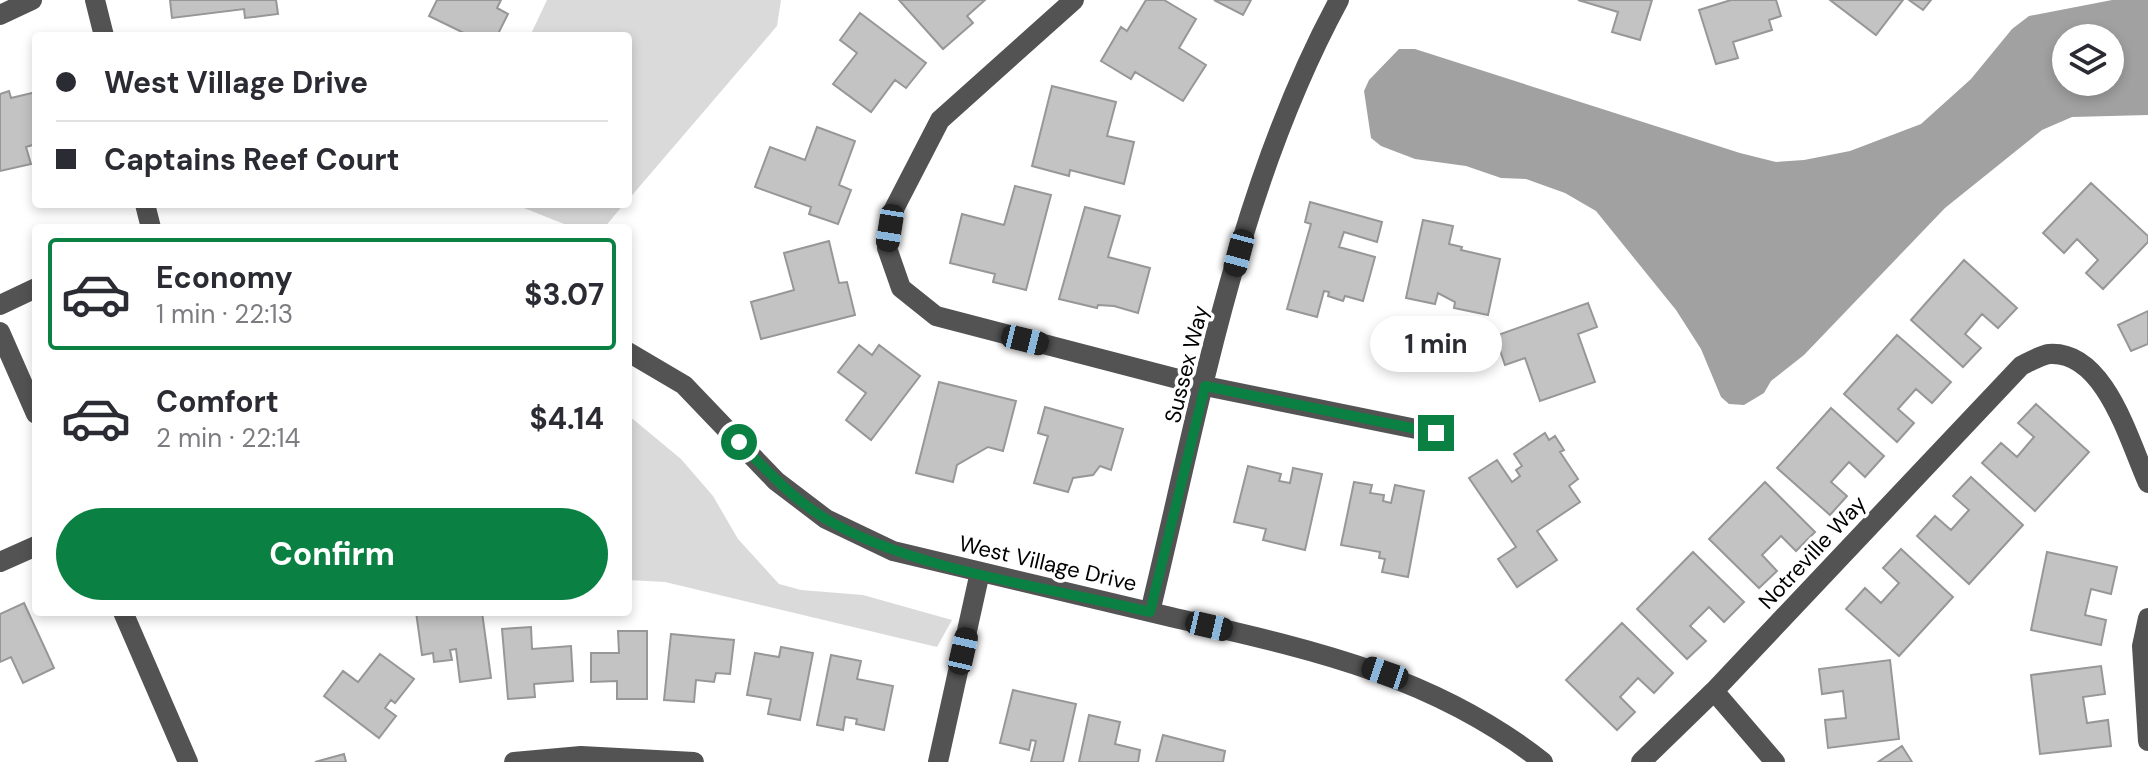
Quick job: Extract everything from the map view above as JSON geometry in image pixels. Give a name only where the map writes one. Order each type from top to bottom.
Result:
[{"type":"street","points":[[0,15],[32,0]]},
{"type":"street","points":[[95,0],[103,32]]},
{"type":"street","points":[[1074,0],[940,120],[894,209],[887,248],[901,288],[936,316],[1205,386],[1436,433]]},
{"type":"street","name":"Sussex Way","points":[[1150,612],[1253,200],[1309,55],[1339,0]]},
{"type":"street","points":[[0,305],[32,290]]},
{"type":"street","points":[[0,332],[32,405]]},
{"type":"street","name":"West Village Drive","points":[[632,354],[684,385],[776,481],[826,519],[893,551],[1329,654],[1413,683],[1510,736],[1543,762]]},
{"type":"street","name":"Notreville Way","points":[[1641,762],[1714,691],[2021,366],[2048,354],[2077,357],[2102,380],[2148,483]]},
{"type":"street","points":[[0,562],[32,548]]},
{"type":"street","points":[[938,762],[980,572]]},
{"type":"street","points":[[125,616],[188,762]]},
{"type":"street","points":[[2148,618],[2142,646],[2148,741]]},
{"type":"street","points":[[1714,691],[1775,762]]},
{"type":"street","points":[[514,762],[581,756],[694,762]]},
{"type":"shaded area","points":[[547,0],[781,0],[777,26],[632,195],[632,32],[532,32]]},
{"type":"shaded area","points":[[2112,0],[2148,0],[2148,115],[2072,117],[2042,130],[1945,208],[1804,355],[1771,381],[1764,393],[1744,405],[1729,404],[1721,397],[1701,349],[1676,310],[1596,211],[1565,193],[1526,179],[1501,178],[1466,166],[1415,159],[1381,146],[1371,138],[1364,91],[1369,80],[1399,49],[1415,49],[1740,153],[1776,162],[1804,160],[1850,151],[1921,124],[1971,79],[2012,29],[2029,16]]},
{"type":"shaded area","points":[[524,208],[621,208],[607,224],[564,224]]},
{"type":"shaded area","points":[[632,418],[681,459],[713,496],[738,539],[779,584],[801,590],[863,595],[952,620],[937,647],[665,582],[632,580]]},
{"type":"building","points":[[170,0],[276,0],[278,14],[245,18],[244,9],[172,18]]},
{"type":"building","points":[[437,0],[501,0],[497,8],[508,14],[499,32],[462,32],[429,16]]},
{"type":"building","points":[[899,0],[985,0],[967,16],[973,23],[943,49]]},
{"type":"building","points":[[1146,0],[1164,0],[1196,19],[1179,48],[1206,65],[1183,101],[1135,72],[1131,79],[1101,61],[1121,27],[1127,31]]},
{"type":"building","points":[[1214,0],[1251,0],[1243,15]]},
{"type":"building","points":[[1578,0],[1652,0],[1640,40],[1612,32],[1618,12]]},
{"type":"building","points":[[1731,0],[1776,0],[1781,16],[1769,20],[1772,30],[1733,42],[1738,58],[1716,64],[1699,10]]},
{"type":"building","points":[[1830,0],[1903,0],[1876,35]]},
{"type":"building","points":[[1909,0],[1931,0],[1923,10]]},
{"type":"building","points":[[860,13],[926,63],[906,88],[895,80],[871,112],[833,84],[857,53],[840,40]]},
{"type":"building","points":[[1052,86],[1116,102],[1107,136],[1134,142],[1124,184],[1070,170],[1069,176],[1032,166]]},
{"type":"building","points":[[9,91],[11,98],[32,93],[32,145],[26,147],[31,164],[0,171],[0,94]]},
{"type":"building","points":[[817,127],[855,141],[839,185],[851,190],[838,224],[809,214],[811,207],[755,187],[770,147],[805,160]]},
{"type":"building","points":[[2091,183],[2148,236],[2148,242],[2103,289],[2086,273],[2098,260],[2077,239],[2064,253],[2043,233]]},
{"type":"building","points":[[1015,186],[1051,195],[1026,290],[993,282],[995,274],[950,263],[962,214],[1004,225]]},
{"type":"building","points":[[1310,202],[1382,222],[1377,242],[1344,232],[1339,247],[1375,257],[1363,301],[1345,296],[1343,301],[1328,296],[1329,292],[1324,291],[1317,317],[1287,309],[1311,224],[1305,222]]},
{"type":"building","points":[[1085,207],[1120,216],[1108,257],[1150,268],[1138,313],[1114,306],[1098,305],[1097,308],[1059,299]]},
{"type":"building","points":[[1423,220],[1453,226],[1449,244],[1500,259],[1488,315],[1454,308],[1455,302],[1438,293],[1435,304],[1406,298]]},
{"type":"building","points":[[829,241],[839,283],[847,282],[855,315],[761,339],[751,302],[794,290],[784,253]]},
{"type":"building","points":[[1964,260],[2017,308],[1998,328],[1982,314],[1965,334],[1981,348],[1963,367],[1911,320]]},
{"type":"building","points":[[1588,303],[1597,327],[1578,334],[1595,382],[1540,401],[1525,358],[1505,365],[1495,336]]},
{"type":"building","points":[[2148,311],[2148,344],[2131,351],[2118,325]]},
{"type":"building","points":[[1897,335],[1951,382],[1932,403],[1916,389],[1898,409],[1914,423],[1897,442],[1844,394]]},
{"type":"building","points":[[859,345],[872,355],[879,345],[920,376],[871,440],[846,420],[866,393],[838,372]]},
{"type":"building","points":[[939,382],[1016,401],[1003,451],[988,447],[957,465],[953,482],[916,473]]},
{"type":"building","points":[[2036,404],[2089,452],[2035,511],[1982,463],[2001,443],[2017,457],[2034,437],[2018,423]]},
{"type":"building","points":[[1045,407],[1123,429],[1111,470],[1100,466],[1093,475],[1073,478],[1068,492],[1034,483],[1048,436],[1038,433]]},
{"type":"building","points":[[1831,408],[1884,456],[1865,477],[1849,462],[1831,482],[1847,496],[1830,515],[1777,468]]},
{"type":"building","points":[[1545,433],[1549,440],[1555,436],[1564,450],[1560,452],[1578,479],[1569,486],[1580,502],[1537,531],[1557,560],[1517,587],[1498,559],[1516,547],[1469,478],[1497,460],[1512,482],[1520,476],[1516,470],[1522,466],[1514,454]]},
{"type":"building","points":[[1248,466],[1281,474],[1279,481],[1290,483],[1293,468],[1322,474],[1305,550],[1263,540],[1266,529],[1234,522]]},
{"type":"building","points":[[1971,477],[2023,525],[1969,584],[1917,536],[1935,516],[1951,530],[1969,510],[1953,496]]},
{"type":"building","points":[[1354,482],[1372,485],[1370,493],[1384,495],[1383,501],[1391,503],[1395,485],[1424,491],[1408,577],[1382,572],[1385,559],[1379,558],[1380,552],[1341,545]]},
{"type":"building","points":[[1765,482],[1815,532],[1796,551],[1781,536],[1762,555],[1777,571],[1759,588],[1709,539]]},
{"type":"building","points":[[1901,549],[1953,597],[1899,656],[1846,609],[1865,588],[1881,603],[1899,583],[1883,568]]},
{"type":"building","points":[[1693,552],[1744,602],[1724,622],[1709,607],[1690,626],[1706,641],[1687,659],[1637,609]]},
{"type":"building","points":[[2047,552],[2117,567],[2111,594],[2091,589],[2085,615],[2106,620],[2101,645],[2031,630]]},
{"type":"building","points":[[24,603],[54,668],[23,683],[11,657],[0,662],[0,614]]},
{"type":"building","points":[[417,616],[483,616],[491,678],[460,682],[456,649],[450,650],[452,660],[434,662],[433,653],[422,655]]},
{"type":"building","points":[[1622,623],[1673,673],[1654,693],[1638,678],[1620,697],[1635,712],[1617,730],[1566,680]]},
{"type":"building","points":[[531,627],[532,649],[571,646],[573,681],[534,684],[535,697],[508,699],[502,629]]},
{"type":"building","points":[[618,631],[647,631],[647,699],[617,699],[617,681],[591,682],[591,653],[619,653]]},
{"type":"building","points":[[671,634],[734,640],[730,674],[716,673],[714,682],[696,680],[694,702],[664,700]]},
{"type":"building","points":[[781,647],[813,653],[800,720],[768,714],[771,699],[747,695],[755,653],[779,657]]},
{"type":"building","points":[[380,654],[414,679],[395,703],[391,700],[385,708],[396,716],[379,738],[324,696],[343,671],[358,682]]},
{"type":"building","points":[[831,655],[861,661],[857,679],[893,686],[884,730],[856,724],[857,719],[845,717],[843,730],[817,725]]},
{"type":"building","points":[[1890,660],[1899,739],[1828,748],[1825,720],[1846,718],[1843,691],[1822,694],[1819,669]]},
{"type":"building","points":[[2101,666],[2105,694],[2083,697],[2087,723],[2108,720],[2111,746],[2040,754],[2031,675]]},
{"type":"building","points":[[1013,690],[1076,704],[1063,762],[1031,762],[1036,741],[1031,740],[1029,750],[1000,743]]},
{"type":"building","points":[[1089,715],[1120,722],[1115,744],[1140,750],[1138,762],[1079,762]]},
{"type":"building","points":[[1163,735],[1225,751],[1223,762],[1156,762]]},
{"type":"building","points":[[1902,746],[1912,762],[1878,762]]},
{"type":"building","points":[[344,754],[346,762],[315,762]]},
{"type":"route","points":[[739,442],[776,481],[826,519],[893,551],[1150,612],[1205,386],[1436,433]]}]
